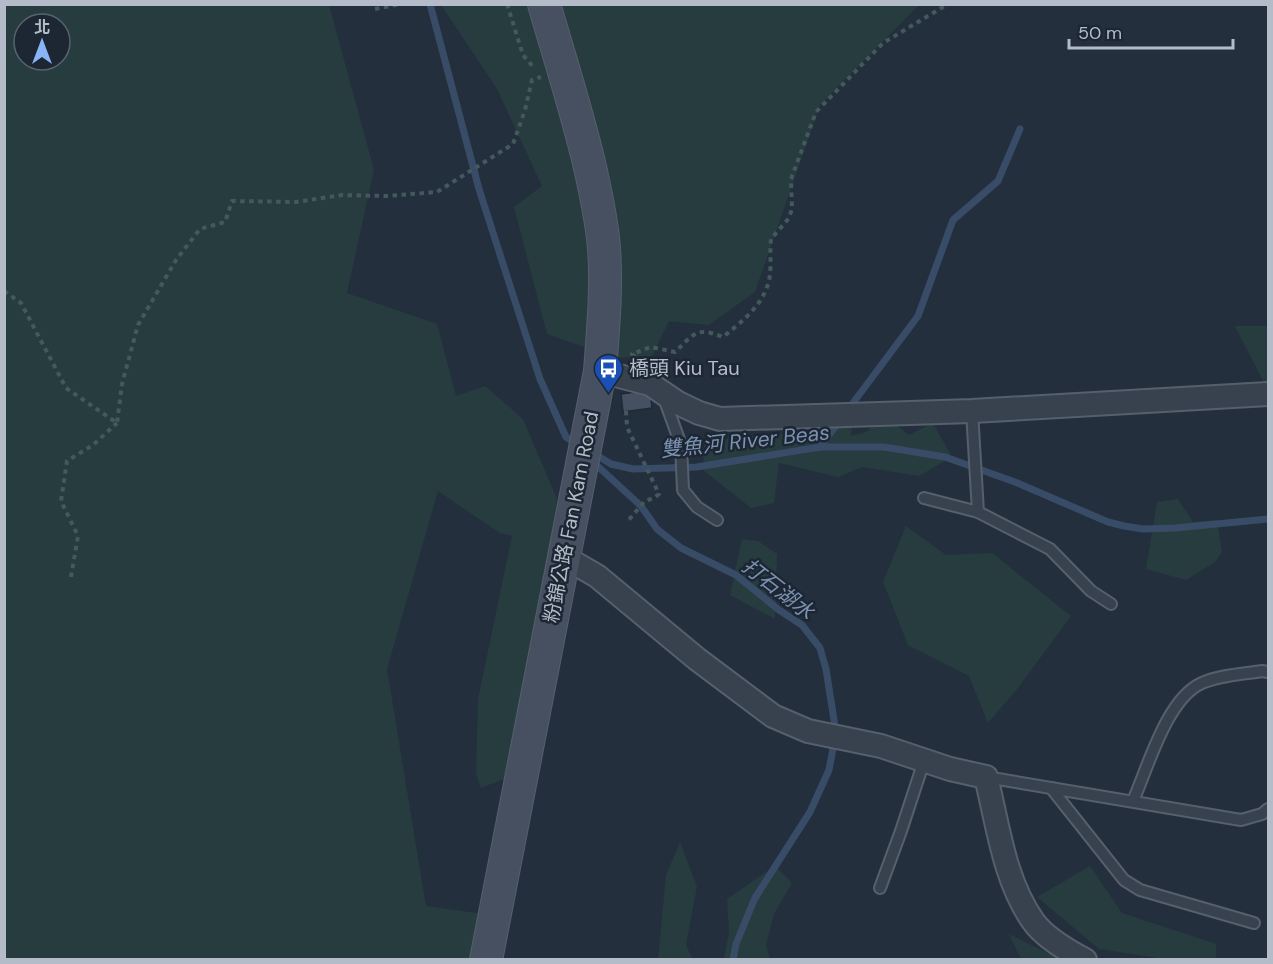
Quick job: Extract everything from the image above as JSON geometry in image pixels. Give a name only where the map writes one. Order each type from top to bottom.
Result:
[{"type":"main road","name":"粉錦公路 Fan Kam Road","points":[[486,960],[597,386],[605,285],[604,247],[598,203],[578,116],[544,4]]},
{"type":"street","points":[[597,386],[650,384],[661,389],[678,404],[720,419],[972,411],[1269,394]]},
{"type":"street","points":[[564,557],[597,576],[697,658],[773,716],[808,731],[881,746],[950,769],[986,777],[1014,888],[1035,923],[1067,951],[1085,960]]},
{"type":"lane","points":[[661,389],[681,445],[683,490],[697,507],[717,520]]},
{"type":"lane","points":[[972,411],[978,512]]},
{"type":"lane","points":[[924,498],[978,512],[1050,549],[1085,585],[1111,604]]},
{"type":"lane","points":[[1133,801],[1168,718],[1180,698],[1199,684],[1210,680],[1262,671],[1269,672]]},
{"type":"lane","points":[[880,888],[924,761]]},
{"type":"lane","points":[[986,777],[1241,820],[1262,814],[1269,809]]},
{"type":"lane","points":[[1051,788],[1124,880],[1140,890],[1254,923]]},
{"type":"path","points":[[375,9],[401,4]]},
{"type":"path","points":[[71,577],[78,536],[61,501],[67,461],[93,445],[117,423],[122,384],[138,326],[176,260],[200,229],[225,222],[232,201],[296,202],[342,195],[386,196],[436,192],[513,144],[525,110],[532,80],[542,77],[544,79],[523,55],[507,4]]},
{"type":"path","points":[[661,389],[653,375],[632,354],[651,348],[675,352],[695,333],[706,330],[723,337],[751,314],[767,287],[771,264],[771,239],[789,218],[792,208],[793,173],[816,112],[883,43],[948,4]]},
{"type":"path","points":[[4,291],[21,303],[66,388],[117,423]]},
{"type":"path","points":[[626,411],[627,426],[648,467],[658,494],[645,501],[627,522]]},
{"type":"green space","points":[[5,5],[329,5],[374,170],[347,293],[437,324],[456,396],[485,386],[523,419],[557,499],[551,546],[504,779],[481,788],[476,773],[478,699],[512,536],[500,533],[438,491],[387,669],[426,906],[491,915],[483,959],[5,960]]},
{"type":"green space","points":[[441,5],[919,5],[820,105],[755,292],[709,325],[669,321],[652,356],[616,358],[547,334],[514,207],[542,186],[497,89]]},
{"type":"green space","points":[[1235,326],[1268,326],[1268,391]]},
{"type":"green space","points":[[854,407],[851,436],[869,431],[874,408],[909,435],[933,423],[952,457],[919,476],[862,467],[838,477],[779,463],[774,503],[751,508],[703,470],[705,441],[817,430]]},
{"type":"green space","points":[[1178,499],[1193,522],[1217,520],[1222,552],[1215,562],[1186,580],[1146,569],[1157,502]]},
{"type":"green space","points":[[906,526],[946,555],[992,553],[1071,616],[1018,688],[988,723],[969,676],[908,645],[883,582]]},
{"type":"green space","points":[[742,539],[758,541],[777,554],[775,619],[730,595]]},
{"type":"green space","points":[[680,842],[697,887],[686,944],[692,959],[658,959],[666,875]]},
{"type":"green space","points":[[775,866],[792,883],[774,914],[766,945],[770,959],[724,959],[729,932],[727,899]]},
{"type":"green space","points":[[1090,866],[1122,913],[1216,944],[1216,959],[1164,959],[1099,949],[1037,897]]},
{"type":"green space","points":[[1009,934],[1060,959],[1021,959]]},
{"type":"building","points":[[650,390],[652,408],[623,412],[621,394]]},
{"type":"waterway","name":"雙魚河 River Beas","points":[[430,4],[479,189],[540,379],[566,437],[578,445]]},
{"type":"waterway","points":[[847,411],[918,316],[953,220],[998,181],[1020,129]]},
{"type":"waterway","points":[[820,447],[841,419]]},
{"type":"waterway","name":"雙魚河 River Beas","points":[[593,453],[611,464],[633,469],[697,467],[820,447],[884,447],[945,457],[1015,482],[1108,522],[1124,526],[1143,529],[1175,528],[1268,519]]},
{"type":"waterway","name":"打石湖水","points":[[592,461],[641,506],[657,529],[681,548],[736,575],[779,610],[802,625],[820,648],[826,669],[836,733],[829,770],[810,812],[755,898],[736,944],[733,960]]},
{"type":"place","name":"橋頭 Kiu Tau","points":[[608,394]]}]
